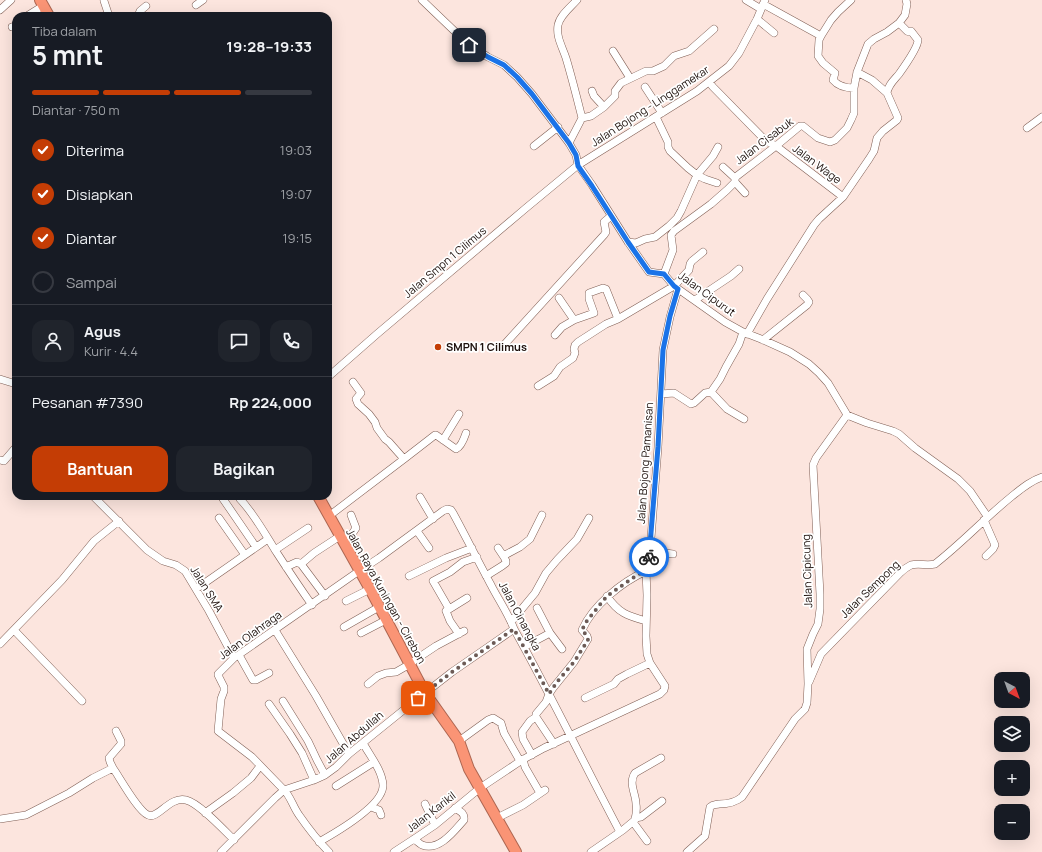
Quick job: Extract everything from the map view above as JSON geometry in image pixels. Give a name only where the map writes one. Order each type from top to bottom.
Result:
[{"type":"highway","points":[[42,3],[47,12]]},
{"type":"highway","name":"Jalan Raya Kuningan - Cirebon","points":[[320,500],[370,589],[425,693],[460,741],[469,769],[516,852]]},
{"type":"street","points":[[0,10],[11,0]]},
{"type":"street","points":[[196,6],[203,0]]},
{"type":"street","name":"Jalan Cipurut","points":[[422,0],[467,43],[488,57],[504,65],[532,94],[569,143],[576,155],[578,166],[649,272],[664,274],[676,287],[725,322],[745,333],[790,352],[809,364],[828,383],[847,415]]},
{"type":"street","points":[[569,143],[582,118],[565,57],[558,38],[558,23],[577,0]]},
{"type":"street","points":[[746,0],[763,4],[821,36]]},
{"type":"street","points":[[851,0],[826,26],[821,36],[818,56],[823,63],[835,73],[833,80],[836,84],[848,88],[854,88]]},
{"type":"street","points":[[857,72],[872,80],[887,93],[890,85],[900,73],[918,43],[918,40],[913,33],[911,31],[907,31],[899,23],[905,16],[907,4],[906,0]]},
{"type":"street","points":[[104,1],[108,12]]},
{"type":"street","points":[[32,12],[42,3]]},
{"type":"street","name":"Jalan Bojong - Linggamekar","points":[[578,166],[709,82],[734,61],[757,19],[763,4]]},
{"type":"street","points":[[142,12],[146,6]]},
{"type":"street","points":[[757,19],[774,33]]},
{"type":"street","name":"Jalan Cisabuk","points":[[664,274],[673,250],[670,235],[711,204],[727,190],[735,180],[801,126],[818,138],[830,142],[835,140],[847,128],[854,113],[854,88],[857,72],[868,44],[899,23]]},
{"type":"street","points":[[582,118],[591,116],[604,107],[615,96],[620,85],[630,78],[646,71],[653,71],[664,66],[674,56],[689,51],[714,29]]},
{"type":"street","points":[[613,51],[630,78]]},
{"type":"street","name":"Jalan Wage","points":[[709,82],[713,88],[766,141],[776,146],[843,197]]},
{"type":"street","points":[[645,87],[659,115],[670,151],[697,175],[717,183]]},
{"type":"street","points":[[592,91],[604,107]]},
{"type":"street","name":"Jalan Wage","points":[[711,392],[720,379],[745,333],[814,225],[843,197],[869,159],[876,145],[877,138],[883,131],[898,120],[887,93]]},
{"type":"street","points":[[1027,128],[1042,117]]},
{"type":"street","points":[[534,146],[558,127]]},
{"type":"street","points":[[628,242],[636,243],[655,236],[664,231],[677,218],[697,175],[713,156],[718,147]]},
{"type":"street","name":"Jalan Smpn 1 Cilimus","points":[[332,373],[520,213],[578,166]]},
{"type":"street","points":[[723,167],[745,193]]},
{"type":"street","points":[[503,346],[604,235],[606,232],[604,222],[611,216]]},
{"type":"street","points":[[538,386],[554,376],[560,367],[573,358],[575,353],[575,345],[578,342],[606,324],[676,287],[689,270],[692,261],[704,252]]},
{"type":"street","points":[[695,300],[739,269]]},
{"type":"street","name":"Jalan Bojong Pamanisan","points":[[480,788],[522,760],[663,692],[664,690],[665,686],[650,662],[647,654],[646,571],[650,551],[658,447],[663,350],[676,287]]},
{"type":"street","points":[[555,335],[562,327],[574,320],[594,313],[589,299],[589,294],[602,288],[606,289],[618,319]]},
{"type":"street","points":[[763,340],[808,305],[807,299],[803,295]]},
{"type":"street","points":[[559,298],[574,320]]},
{"type":"street","points":[[0,379],[12,383]]},
{"type":"street","points":[[353,382],[361,393],[356,399],[358,404],[375,422],[377,428],[385,439],[404,459]]},
{"type":"street","points":[[661,394],[674,393],[691,404],[705,393],[711,392],[727,409],[744,419]]},
{"type":"street","points":[[443,440],[459,414]]},
{"type":"street","points":[[847,415],[867,424],[893,430],[958,479],[970,491],[985,518],[995,545],[986,556]]},
{"type":"street","name":"Jalan Cipicung","points":[[687,852],[705,836],[710,807],[740,799],[750,787],[795,719],[805,709],[810,680],[807,649],[818,624],[820,610],[813,465],[816,458],[847,415]]},
{"type":"street","points":[[329,516],[433,436],[436,436],[457,449],[466,433]]},
{"type":"street","points":[[0,460],[4,461],[12,452]]},
{"type":"street","name":"Jalan Sempong","points":[[810,680],[821,654],[900,573],[911,565],[935,564],[971,533],[985,518],[1023,487],[1042,477]]},
{"type":"street","points":[[420,498],[433,519]]},
{"type":"street","name":"Jalan SMA","points":[[97,500],[147,550],[185,571],[237,657],[253,680],[256,680],[269,673]]},
{"type":"street","points":[[224,500],[256,547]]},
{"type":"street","points":[[241,500],[260,524],[275,550],[312,605]]},
{"type":"street","name":"Jalan Cinangka","points":[[359,571],[380,558],[443,510],[451,510],[549,694],[620,832]]},
{"type":"street","points":[[301,564],[314,553],[352,534],[356,528],[351,515]]},
{"type":"street","points":[[504,557],[530,539],[542,515]]},
{"type":"street","points":[[219,518],[245,555]]},
{"type":"street","name":"Jalan Abdullah","points":[[221,852],[284,790],[325,775],[411,704],[513,626],[535,593],[546,573],[577,539],[589,518]]},
{"type":"street","points":[[0,644],[62,580],[94,541],[118,521]]},
{"type":"street","points":[[275,550],[308,528]]},
{"type":"street","points":[[417,531],[428,548]]},
{"type":"street","points":[[196,589],[268,539]]},
{"type":"street","points":[[408,576],[446,558],[472,548]]},
{"type":"street","points":[[486,576],[506,561],[498,548]]},
{"type":"street","points":[[650,551],[673,554]]},
{"type":"street","points":[[368,684],[378,676],[396,672],[436,646],[462,633],[450,621],[446,611],[448,607],[433,581],[450,572],[463,562],[477,557]]},
{"type":"street","points":[[286,567],[298,562],[301,564],[325,596]]},
{"type":"street","name":"Jalan Olahraga","points":[[329,852],[319,842],[298,814],[288,794],[252,757],[218,731],[221,699],[224,687],[218,674],[237,657],[359,571]]},
{"type":"street","points":[[532,755],[523,738],[522,732],[536,717],[536,714],[546,702],[549,694],[557,682],[574,662],[588,640],[583,631],[586,622],[607,596],[637,575],[646,571]]},
{"type":"street","points":[[346,601],[370,589]]},
{"type":"street","points":[[607,596],[612,603],[626,615],[646,622]]},
{"type":"street","points":[[446,611],[467,598]]},
{"type":"street","points":[[344,627],[379,607]]},
{"type":"street","points":[[537,608],[550,633],[562,649]]},
{"type":"street","points":[[361,632],[386,620]]},
{"type":"street","points":[[14,630],[82,701]]},
{"type":"street","points":[[275,630],[316,696],[349,754]]},
{"type":"street","points":[[524,647],[550,633]]},
{"type":"street","points":[[585,698],[614,684],[618,679],[650,662]]},
{"type":"street","points":[[282,701],[308,741],[325,775]]},
{"type":"street","points":[[269,704],[302,753],[314,780]]},
{"type":"street","points":[[536,717],[554,744]]},
{"type":"street","points":[[460,741],[488,720],[493,718],[501,724],[504,733],[542,792],[523,805],[497,818]]},
{"type":"street","points":[[116,731],[121,744],[110,758],[110,762],[139,807],[149,816],[155,815],[173,802],[185,800],[195,804],[234,840]]},
{"type":"street","points":[[319,842],[336,833],[371,807],[382,790],[383,784],[379,772],[363,743]]},
{"type":"street","points":[[647,841],[634,820],[636,805],[632,781],[635,773],[661,758]]},
{"type":"street","points":[[336,786],[374,762]]},
{"type":"street","points":[[205,813],[251,778],[260,766]]},
{"type":"street","points":[[0,819],[26,815],[113,768]]},
{"type":"street","name":"Jalan Karikil","points":[[394,852],[401,850],[435,825],[480,788]]},
{"type":"street","points":[[591,852],[662,801]]},
{"type":"street","points":[[424,804],[435,825]]},
{"type":"street","points":[[371,807],[379,810],[381,815]]},
{"type":"street","points":[[414,840],[422,845],[429,846],[445,841],[464,820],[463,813],[455,808]]},
{"type":"way so far","points":[[418,698],[452,672],[514,629],[549,694],[574,662],[588,640],[587,636],[582,630],[586,622],[607,596],[637,575],[646,571],[649,557]]},
{"type":"place","name":"SMPN 1 Cilimus","points":[[438,347]]},
{"type":"route","points":[[469,45],[504,65],[532,94],[569,143],[576,155],[578,166],[649,272],[664,274],[678,289],[670,316],[663,350],[658,447],[649,557]]}]
